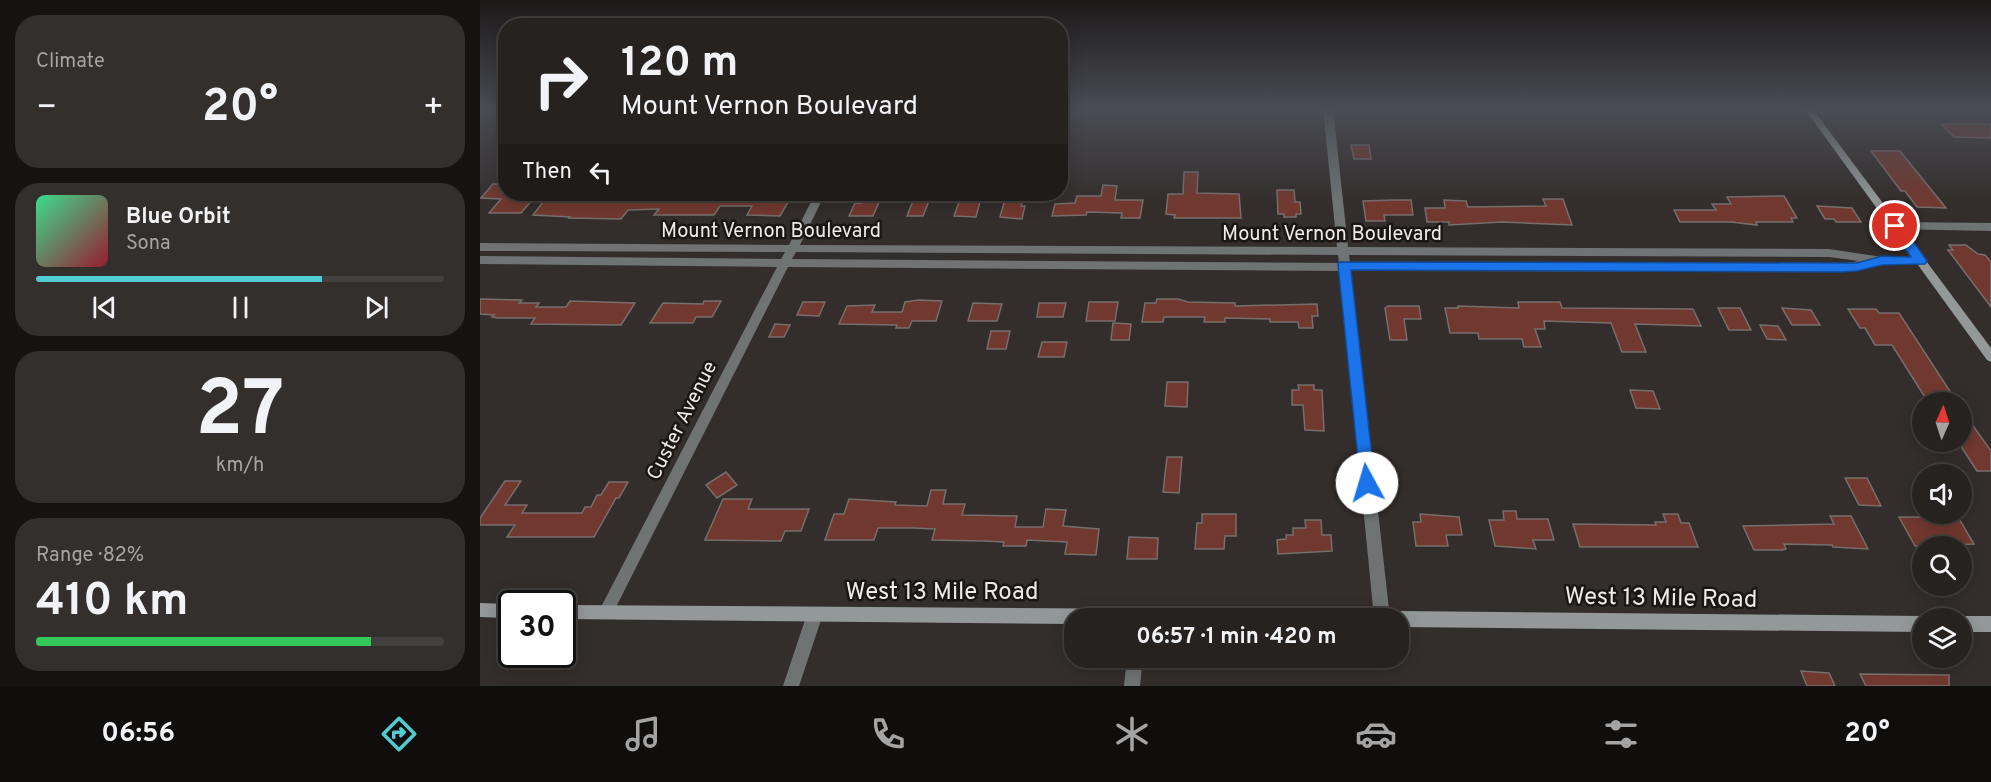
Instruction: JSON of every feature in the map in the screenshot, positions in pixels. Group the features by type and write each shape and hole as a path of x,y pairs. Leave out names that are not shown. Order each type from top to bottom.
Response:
{"main road":[{"path":"1832,140 1991,357"},
{"path":"480,610 498,611"},
{"name":"West 13 Mile Road","path":"576,612 1064,616"},
{"name":"West 13 Mile Road","path":"1409,619 1912,624"},
{"path":"1972,624 1991,624"}],"street":[{"path":"1331,140 1381,608"},
{"name":"Custer Avenue","path":"606,612 816,201"},
{"path":"1895,226 1991,227"},
{"name":"Mount Vernon Boulevard","path":"480,247 1829,253 1882,261 1921,261"},
{"path":"1059,266 1062,250"},
{"path":"1602,252 1608,268"},
{"name":"Mount Vernon Boulevard","path":"480,260 1059,266 1344,265 1608,268 1841,268 1882,261"},
{"path":"790,686 815,614"},
{"path":"1132,686 1134,668"}],"building":[{"path":"1351,145 1369,145 1371,159 1354,159"},
{"path":"1871,151 1900,151 1946,208 1917,207 1905,191 1901,191"},
{"path":"1184,172 1198,172 1197,193 1239,194 1241,218 1174,218 1175,215 1166,214 1168,194 1183,194"},
{"path":"493,184 498,184 498,199 481,198"},
{"path":"1103,185 1117,186 1115,200 1143,200 1140,218 1121,218 1122,213 1087,212 1086,215 1052,216 1055,204 1075,203 1077,196 1101,196"},
{"path":"1277,190 1294,190 1295,202 1300,202 1301,214 1296,214 1296,217 1284,217 1284,214 1278,214"},
{"path":"1784,196 1797,218 1791,218 1793,222 1756,222 1757,225 1731,222 1680,222 1674,210 1716,210 1712,204 1731,204 1727,197"},
{"path":"1543,199 1563,199 1572,225 1502,222 1449,225 1449,222 1427,222 1425,208 1445,208 1444,200 1466,201 1468,207 1546,206"},
{"path":"1411,200 1413,215 1384,215 1385,221 1366,221 1363,201"},
{"path":"499,201 532,201 521,213 489,213"},
{"path":"789,201 780,216 747,215 752,206 720,206 714,215 654,215 659,209 628,210 621,219 533,215 543,202"},
{"path":"863,201 880,201 873,216 849,216 855,203"},
{"path":"913,201 929,201 923,216 907,216"},
{"path":"1004,201 1022,201 1021,206 1025,206 1022,219 1000,217"},
{"path":"959,202 980,202 976,217 954,216"},
{"path":"1817,206 1852,208 1861,222 1836,222 1834,219 1825,219"},
{"path":"1949,245 1966,245 1978,254 1985,255 1991,262 1991,307 1948,250 1953,250"},
{"path":"480,299 522,300 519,303 539,303 536,307 566,307 570,301 635,303 621,325 531,324 535,318 498,318 492,317 494,315 480,314"},
{"path":"1157,299 1235,303 1235,306 1317,304 1318,316 1312,316 1313,328 1299,328 1298,322 1270,322 1270,319 1225,318 1225,322 1204,322 1205,317 1164,317 1163,322 1142,322 1145,303 1156,303"},
{"path":"704,301 721,301 712,317 696,317 693,323 650,323 663,303 703,304"},
{"path":"942,301 936,321 912,321 909,328 896,328 897,325 839,324 847,306 875,305 872,312 902,312 905,302"},
{"path":"803,302 825,302 819,316 797,315"},
{"path":"1089,302 1118,302 1115,321 1086,321"},
{"path":"1518,302 1560,302 1562,308 1693,309 1701,326 1635,324 1646,352 1622,352 1611,323 1544,321 1545,329 1535,329 1541,347 1524,347 1522,339 1479,339 1478,333 1450,333 1445,308 1458,308 1458,306 1519,308"},
{"path":"973,303 1002,304 997,321 968,321"},
{"path":"1039,303 1066,303 1063,317 1037,317"},
{"path":"1388,306 1419,306 1421,319 1404,319 1407,340 1390,340 1385,308"},
{"path":"1718,308 1740,308 1751,330 1729,330"},
{"path":"1782,308 1811,310 1820,325 1792,325"},
{"path":"1848,309 1876,309 1879,313 1899,313 1950,392 1922,392 1892,345 1875,345 1865,328 1860,328"},
{"path":"1113,323 1131,324 1129,340 1111,340"},
{"path":"775,324 790,325 784,337 769,337"},
{"path":"1760,325 1778,326 1786,340 1767,339"},
{"path":"991,331 1010,331 1006,349 987,349"},
{"path":"1042,342 1067,342 1064,357 1038,357"},
{"path":"1167,382 1188,382 1187,407 1165,406"},
{"path":"1298,385 1314,385 1314,390 1322,390 1324,431 1305,430 1303,405 1292,405 1292,390 1299,390"},
{"path":"1630,390 1653,391 1660,409 1636,408"},
{"path":"1972,424 1991,451 1991,471 1977,471 1965,452 1972,452"},
{"path":"1167,457 1182,457 1179,493 1163,492"},
{"path":"726,472 737,485 717,498 706,485"},
{"path":"1845,478 1867,478 1881,506 1859,505"},
{"path":"505,481 521,481 505,505 527,505 522,513 582,513 585,507 591,507 597,495 601,495 609,482 628,482 594,537 507,537 515,525 480,525 480,518"},
{"path":"931,490 946,490 943,504 965,504 962,515 1017,516 1015,527 1043,527 1046,509 1066,510 1063,526 1099,529 1096,555 1065,554 1067,542 1027,540 1026,546 1003,546 1004,542 932,540 935,529 878,528 874,540 825,540 834,514 844,514 849,499 896,502 895,505 927,506"},
{"path":"723,499 752,499 748,509 809,509 801,531 785,531 781,541 705,540"},
{"path":"1503,511 1516,511 1517,519 1548,519 1554,540 1533,540 1536,549 1495,546 1489,520 1504,520"},
{"path":"1202,514 1236,514 1236,536 1225,536 1224,549 1195,549 1197,523 1202,523"},
{"path":"1420,514 1459,517 1462,535 1446,535 1448,546 1416,546 1413,522 1421,522"},
{"path":"1663,514 1678,514 1681,523 1689,523 1698,547 1580,547 1573,524 1656,525 1655,522 1666,522"},
{"path":"1830,516 1851,516 1868,549 1833,547 1832,545 1784,544 1786,549 1782,550 1754,550 1743,526 1834,524"},
{"path":"1899,517 1912,517 1912,524 1962,524 1969,536 1912,536 1912,541"},
{"path":"1305,520 1321,520 1322,535 1331,535 1332,551 1278,554 1277,540 1286,539 1286,535 1293,535 1293,528 1306,528"},
{"path":"1129,537 1158,538 1157,559 1127,559"},
{"path":"1801,671 1829,673 1835,686 1807,686"},
{"path":"1860,674 1949,675 1949,686 1866,686"}],"route":[{"path":"1367,483 1344,265 1841,268 1882,261 1921,261 1895,226"}]}
